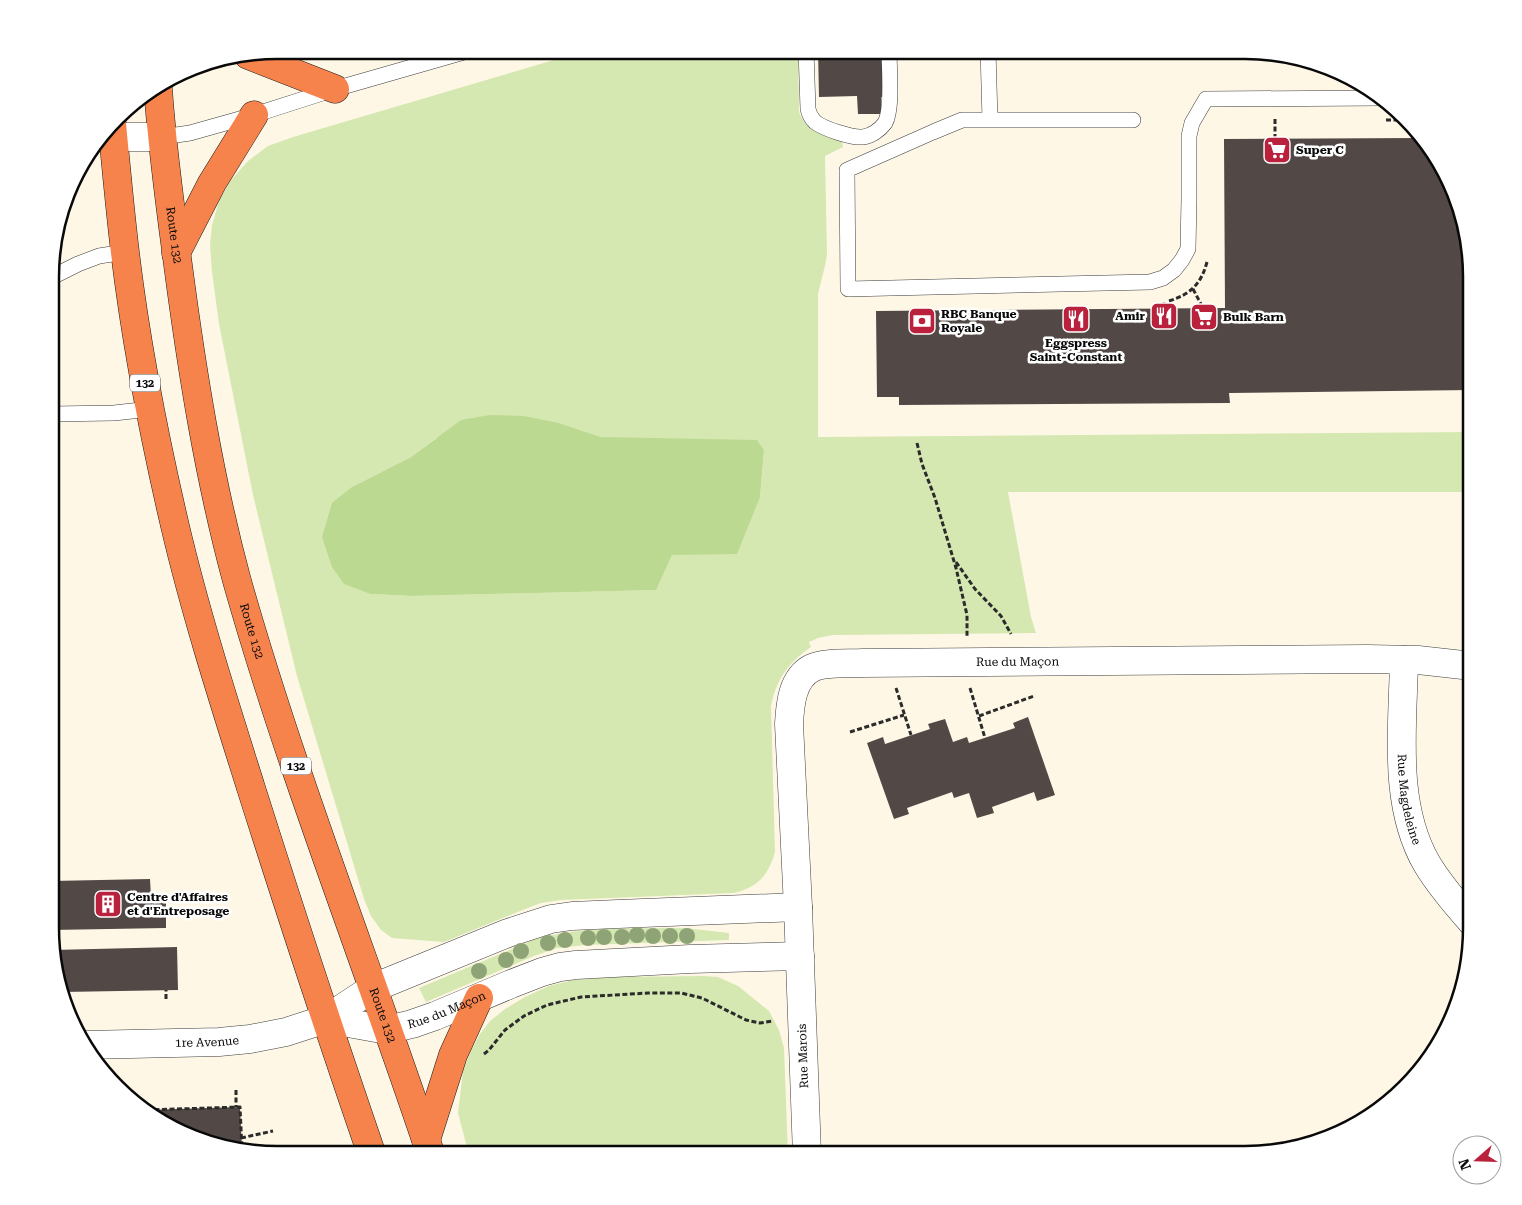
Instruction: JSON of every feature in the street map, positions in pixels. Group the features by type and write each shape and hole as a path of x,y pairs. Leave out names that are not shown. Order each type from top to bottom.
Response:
{"highway":[{"path":"259,59 335,89"},
{"name":"Route 132","path":"158,93 176,253 203,430 237,580 282,724 428,1146"},
{"path":"176,253 212,183 254,115"},
{"name":"132","path":"110,137 137,334 150,409 188,579 260,817 326,1019"},
{"path":"428,1146 453,1055 479,998"},
{"path":"326,1019 369,1146"}],"street":[{"path":"113,133 162,137"},
{"name":"Rue du Maçon","path":"326,1019 387,1030 412,1024 510,984 560,967 690,959 800,956 789,724 793,694 804,674 812,668 840,664 887,663 964,650 1158,660 1404,660 1463,665"},
{"name":"Rue Magdeleine","path":"1404,660 1403,777 1410,824 1427,864 1463,912"},
{"path":"326,1019 373,988 508,933 551,919 572,916 798,907"},
{"name":"Rue Marois","path":"800,956 807,1146"},
{"name":"1re Avenue","path":"92,1045 219,1042 286,1032 326,1019"}],"lane":[{"path":"162,137 190,132 254,115 440,59"},
{"path":"806,59 808,109 810,115 820,125 850,136 862,137 879,130 889,112 889,59"},
{"path":"988,59 990,120"},
{"path":"1133,120 962,120 848,170 848,289 1150,282 1163,278 1174,270 1188,249 1189,136 1192,123 1206,99 1371,98"},
{"path":"59,274 99,256 125,252"},
{"path":"59,414 114,413 150,409"}],"path":[{"path":"1377,120 1398,120"},
{"path":"1266,121 1284,121"},
{"path":"1275,121 1275,138"},
{"path":"1156,302 1164,302 1180,297 1193,289 1204,274 1208,260"},
{"path":"1193,289 1203,308"},
{"path":"1164,302 1164,309"},
{"path":"917,443 922,464 936,498 954,558 967,615 964,650 985,738"},
{"path":"954,558 975,589 1001,616 1012,637"},
{"path":"887,663 911,735"},
{"path":"979,716 1034,696"},
{"path":"850,732 904,715"},
{"path":"166,910 189,909"},
{"path":"166,990 166,1000"},
{"path":"478,1058 489,1050 505,1030 524,1016 546,1005 581,997 681,993 702,998 746,1020 760,1023 773,1021"},
{"path":"236,1090 236,1107"},
{"path":"155,1110 240,1107 242,1143"},
{"path":"242,1138 273,1131"}],"green space":[{"path":"557,59 798,59 799,112 802,118 806,124 816,131 842,141 843,147 825,156 827,255 818,294 818,437 1463,432 1463,492 1008,492 1031,617 1036,633 833,635 809,642 811,647 790,665 780,679 773,696 771,706 775,852 769,868 756,884 734,893 561,900 541,903 444,942 392,938 381,930 371,916 364,899 297,676 253,495 219,324 210,245 212,225 219,201 231,180 248,161 268,146","holes":["559,423 601,437 764,450 760,497 672,555 655,590 412,596 371,594 352,487 411,457 436,438"]},
{"path":"490,415 523,416 559,423 601,437 757,440 764,450 760,497 737,554 672,555 656,590 412,596 371,594 344,584 332,567 322,537 332,503 352,487 411,457 461,420"},
{"path":"685,928 729,933 729,940 586,945 557,948 426,1002 419,988 533,940 549,936 580,931"},
{"path":"612,977 718,977 738,986 769,1011 779,1030 784,1048 788,1146 467,1146 458,1113 463,1071 480,1034 490,1021 525,997 549,986 573,980"}],"building":[{"path":"818,59 883,59 884,97 881,97 881,114 858,114 857,96 819,97"},
{"path":"1413,138 1427,155 1441,180 1452,206 1459,234 1463,262 1463,390 1229,393 1230,403 899,405 899,397 877,397 876,311 1225,308 1224,139"},
{"path":"1028,717 1055,795 1037,801 1034,792 992,807 994,813 977,818 969,793 954,798 952,792 907,808 909,814 894,819 867,743 883,737 885,744 930,729 928,724 945,719 953,742 967,737 969,743 1015,728 1013,723"},
{"name":"Centre d'Affaires et d'Entreposage","path":"150,879 151,897 166,897 166,928 59,930 59,881"},
{"name":"Centre d'Affaires et d'Entreposage","path":"177,947 178,990 68,992 60,950"},
{"path":"240,1107 242,1143 206,1135 180,1124 155,1110"}],"place":[{"name":"Super C","path":"1277,150"},
{"name":"Amir","path":"1164,316"},
{"name":"Bulk Barn","path":"1204,317"},
{"name":"Eggspress Saint-Constant","path":"1076,319"},
{"name":"RBC Banque Royale","path":"922,321"},
{"name":"Centre d'Affaires et d'Entreposage","path":"108,904"}]}
